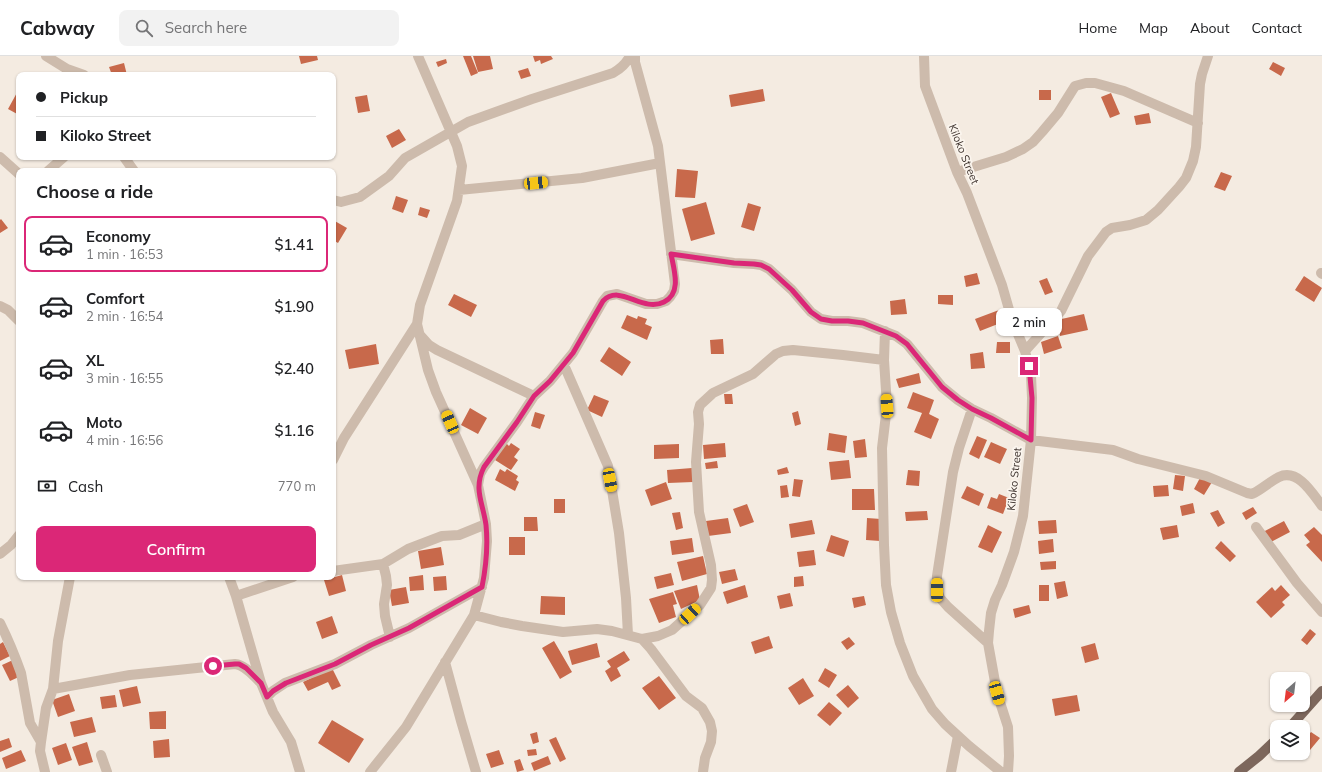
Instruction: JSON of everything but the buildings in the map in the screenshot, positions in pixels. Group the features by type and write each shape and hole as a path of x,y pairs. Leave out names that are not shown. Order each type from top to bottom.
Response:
{"main road":[{"path":"1296,720 1322,691"},
{"path":"1239,772 1270,746"}],"street":[{"path":"46,56 76,72"},
{"path":"370,772 406,727 474,615 482,587 486,560 486,524 478,485 436,392 428,370 417,324 420,305 457,201 462,166 452,132 418,56"},
{"path":"336,201 341,202 360,196 389,176 405,158 468,122 532,98 613,74 628,61 630,56"},
{"path":"478,485 480,474 484,467 534,396 564,365 573,353 607,296 617,294 646,304 657,304 666,301 674,291 675,273 671,254 658,146 635,62 635,56"},
{"name":"Kiloko Street","path":"924,56 925,86 957,172 996,267 1012,320 1025,351 1031,375 1031,440 1023,516 1014,552 991,613 988,643 997,693 1008,727 1008,772"},
{"path":"1025,351 1061,311 1088,256 1106,232 1112,228 1130,225 1146,220 1158,210 1186,178 1196,147 1202,74 1208,56"},
{"path":"957,172 1006,157 1023,149 1033,142 1058,113 1075,86 1086,83 1096,82 1124,91 1198,123"},
{"path":"0,157 16,171"},
{"path":"51,168 61,160"},
{"path":"459,190 582,178 660,163"},
{"path":"671,254 696,259 761,265 769,269 792,290 811,312 821,319 863,323 885,331 907,344 942,387 972,409 1031,440 1113,450 1138,459 1206,476 1252,494 1280,477 1286,475 1292,476 1305,483 1322,506"},
{"path":"0,306 8,310 16,318"},
{"path":"336,454 344,438 417,324"},
{"path":"885,331 884,360 887,406 882,448 886,585 891,612 900,643 913,676 932,709 958,736 1001,772"},
{"path":"419,334 429,345 437,350 534,396"},
{"path":"474,615 501,622 563,632 597,629 612,631 642,639 658,636 672,630 700,605 711,588 712,580 711,564 699,512 696,462 699,424 698,412 700,405 714,393 753,374 776,354 783,351 793,350 884,360"},
{"path":"564,365 608,466 619,533 626,598 628,635"},
{"path":"972,409 953,472 939,565 937,590 940,598 948,607 988,643"},
{"path":"336,571 383,564 414,547 442,536 459,535 486,524"},
{"path":"1256,527 1297,583 1322,612"},
{"path":"0,554 16,539"},
{"path":"383,564 387,585 384,604 385,616 390,637"},
{"path":"45,772 40,752 41,742 46,708 53,689 58,641 69,580"},
{"path":"229,580 236,596 261,683 291,742 300,772"},
{"path":"236,596 284,580"},
{"path":"267,697 273,691 286,683 335,664 409,628 482,587"},
{"path":"0,623 20,669 30,723 41,742"},
{"path":"642,639 652,649 686,696 702,708 710,722 712,731 711,742 705,758 703,772"},
{"path":"445,662 460,721 476,772"},
{"path":"53,689 130,675 235,664 239,664 246,668 261,683"},
{"path":"951,772 958,736"},
{"path":"101,755 107,772"}],"route":[{"path":"213,666 239,664 246,668 261,683 267,697 273,691 286,683 335,664 371,645 409,628 482,587 487,541 486,524 478,485 480,474 491,456 505,440 534,396 550,381 573,353 607,296 617,294 646,304 657,304 666,301 670,297 674,291 675,284 675,273 671,254 696,259 761,265 769,269 792,290 811,312 821,319 863,323 896,336 915,352 942,387 958,400 1031,440 1032,398 1029,366"}]}
